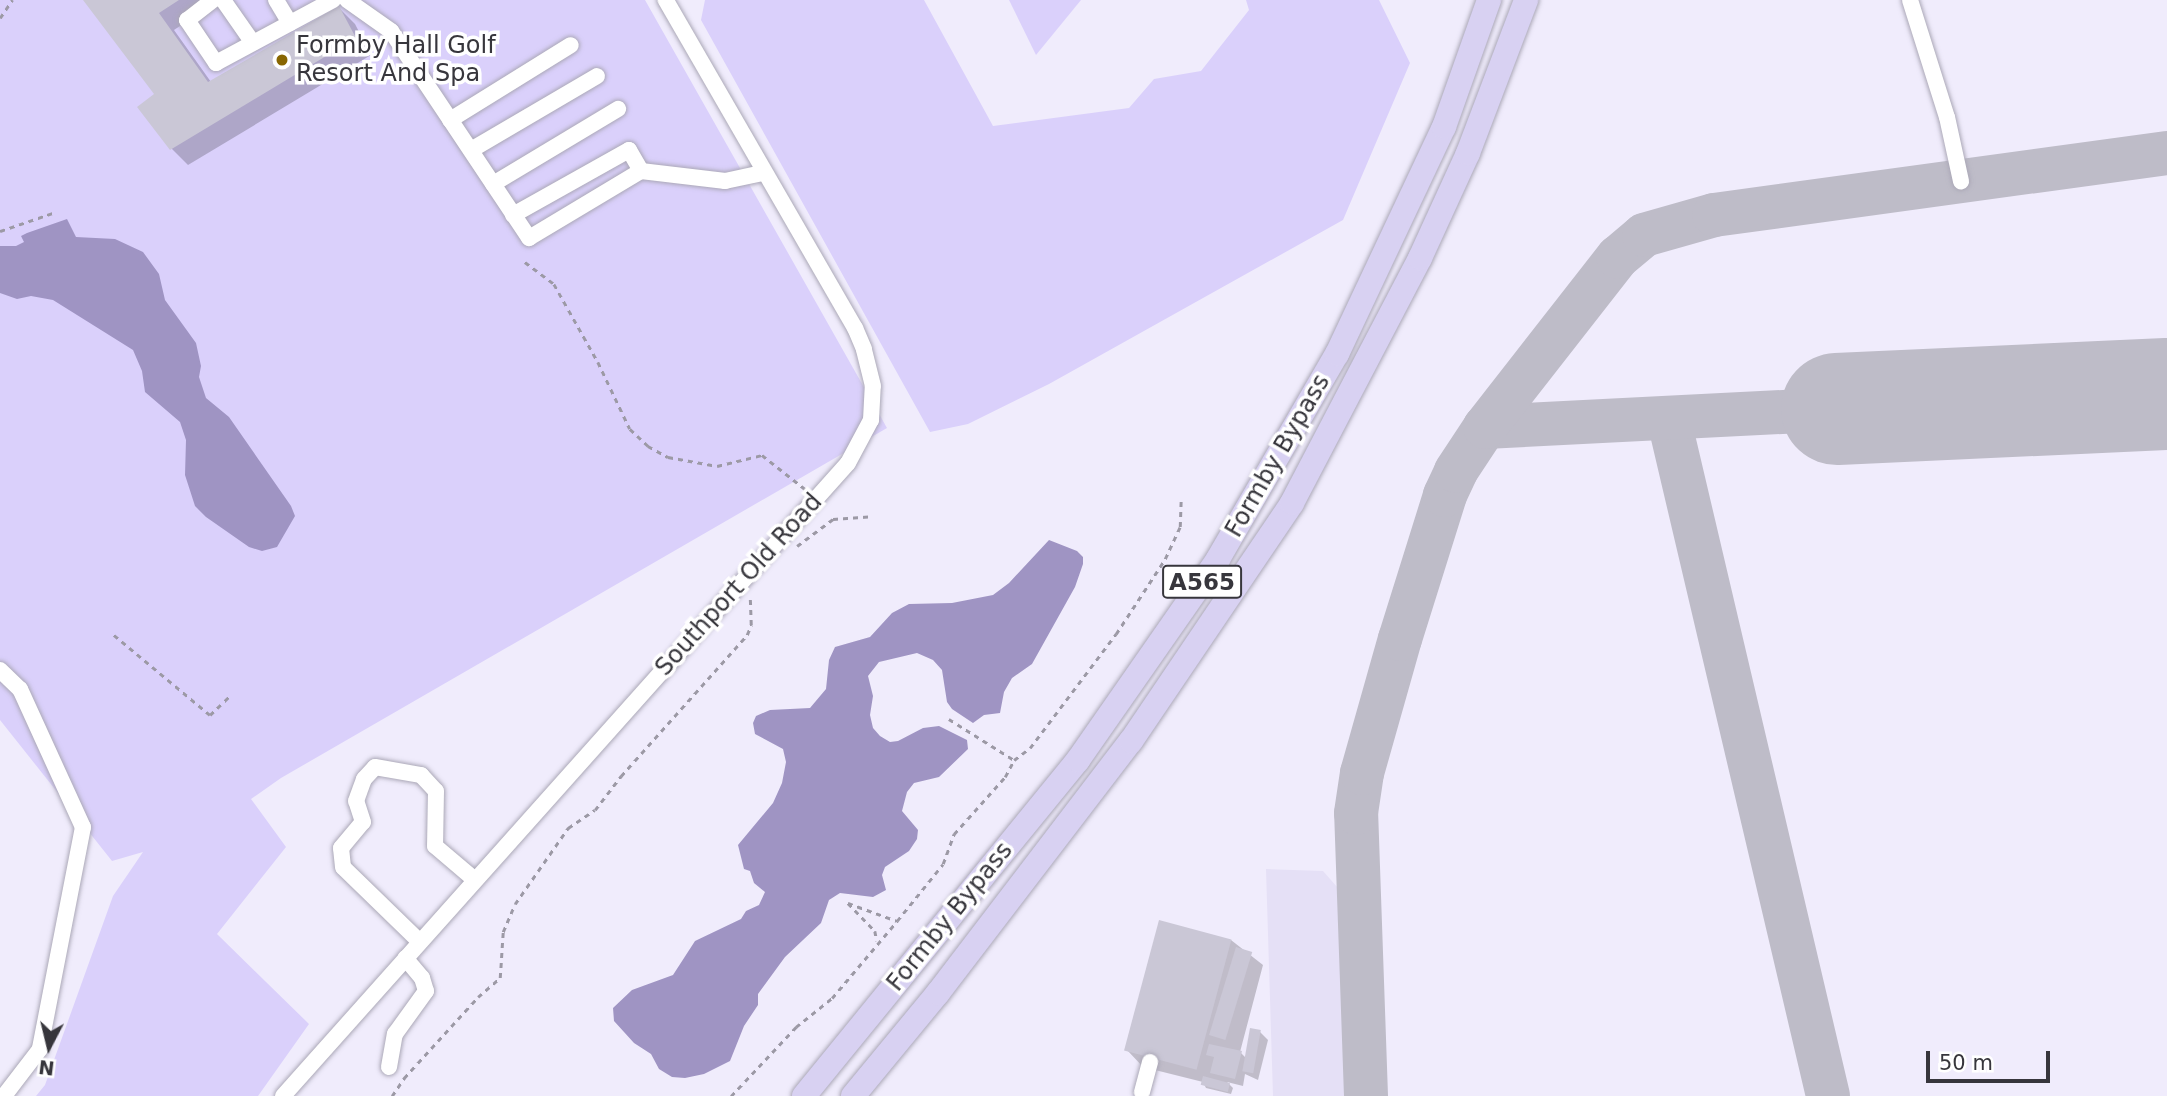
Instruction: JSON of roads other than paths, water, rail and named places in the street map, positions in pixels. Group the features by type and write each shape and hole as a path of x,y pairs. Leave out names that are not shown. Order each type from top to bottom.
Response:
{"highway":[{"name":"Formby Bypass","path":"804,1096 1078,760 1218,559 1337,354 1368,291 1444,127 1489,0"},
{"name":"Formby Bypass","path":"853,1096 938,993 1131,741 1292,503 1420,258 1468,153 1526,0"}],"street":[{"path":"213,0 187,20 216,63 332,0"},
{"path":"223,0 253,43"},
{"path":"276,0 290,23"},
{"path":"347,0 391,31 529,238 640,171 725,181 764,173"},
{"name":"Southport Old Road","path":"283,1096 848,463 866,433 873,405 873,386 864,349 855,328 666,0"},
{"path":"1910,0 1947,117 1961,181"},
{"path":"450,120 571,45"},
{"path":"471,150 597,76"},
{"path":"493,184 618,109"},
{"path":"513,215 629,150 640,171"},
{"path":"0,670 19,689 83,827 40,1049 4,1096"},
{"path":"420,942 343,867 341,848 363,822 356,801 363,779 375,767 421,775 436,790 435,846 475,880"},
{"path":"389,1067 395,1034 426,991 422,978 405,958"},
{"path":"1146,1095 1150,1062"}],"place":[{"name":"Formby Hall Golf Resort And Spa","path":"282,60"}]}
